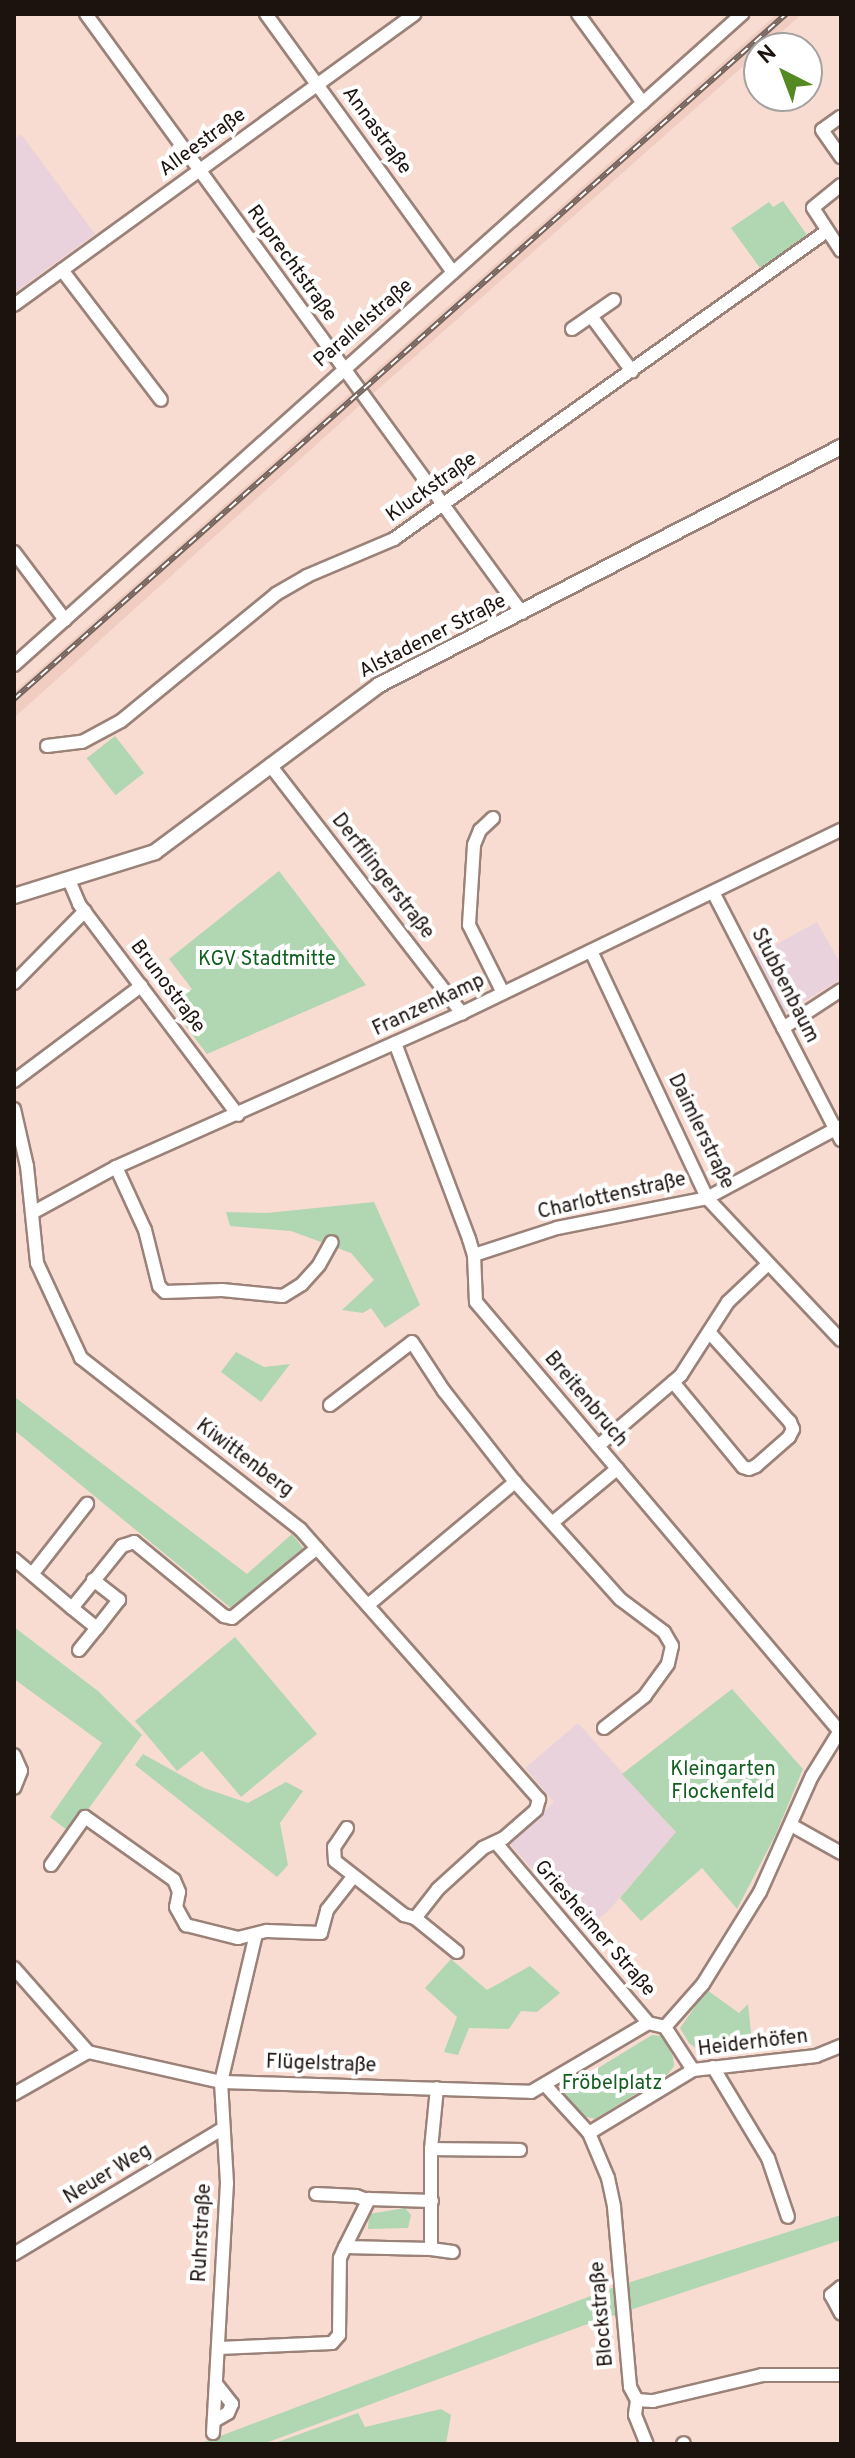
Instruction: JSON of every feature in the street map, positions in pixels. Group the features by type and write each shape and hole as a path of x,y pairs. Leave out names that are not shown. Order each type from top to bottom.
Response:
{"street":[{"name":"Ruprechtstraße","path":"86,14 522,613"},
{"name":"Annastraße","path":"266,14 453,272"},
{"name":"Alleestraße","path":"14,305 415,14"},
{"path":"578,14 643,103"},
{"name":"Parallelstraße","path":"14,665 742,14"},
{"path":"840,117 822,130 841,157"},
{"path":"841,185 813,208 841,251"},
{"name":"Kluckstraße","path":"47,746 72,745 108,730 148,701 276,594 307,576 379,547 442,506 827,231"},
{"path":"62,270 161,400"},
{"path":"572,329 614,300"},
{"path":"591,316 632,371"},
{"name":"Alstadener Straße","path":"14,896 155,852 365,693 841,447"},
{"path":"14,552 65,620"},
{"name":"Derfflingerstraße","path":"270,765 462,1013"},
{"path":"493,818 480,830 474,845 469,925 503,993"},
{"name":"Franzenkamp","path":"32,1213 116,1167 462,1013 841,830"},
{"name":"Brunostraße","path":"69,880 85,911 238,1115"},
{"name":"Stubbenbaum","path":"713,892 839,1132"},
{"path":"14,983 85,911"},
{"name":"Daimlerstraße","path":"591,951 707,1198 841,1340"},
{"path":"14,1081 141,986"},
{"path":"783,1028 841,990"},
{"name":"Breitenbruch","path":"395,1043 474,1255 476,1302 840,1731"},
{"name":"Kiwittenberg","path":"14,1109 25,1151 37,1263 81,1358 293,1521 540,1802 497,1844"},
{"name":"Charlottenstraße","path":"474,1255 557,1228 707,1198 839,1132"},
{"path":"116,1167 145,1230 159,1286 165,1292 222,1290 283,1296 302,1284 319,1265 332,1242"},
{"path":"598,1446 687,1369 732,1298 768,1264"},
{"path":"673,1382 743,1467 749,1469 756,1466 789,1437 793,1429 790,1422 709,1332"},
{"path":"330,1405 412,1342 444,1391 515,1482 620,1599 660,1628 671,1642 668,1664 645,1696 604,1728"},
{"path":"552,1523 617,1469"},
{"path":"368,1605 515,1482"},
{"path":"33,1573 87,1504"},
{"path":"72,1608 122,1546 134,1542 224,1616 232,1618 317,1548"},
{"path":"14,1559 97,1628"},
{"path":"79,1650 119,1600 93,1580"},
{"path":"693,2070 665,2027 703,1984 760,1892 812,1776 840,1731"},
{"path":"14,1755 21,1778 14,1788"},
{"path":"51,1865 85,1817 177,1883 176,1907 186,1925 238,1938 267,1931 321,1933 327,1910 353,1877"},
{"path":"791,1825 841,1853"},
{"path":"347,1828 334,1847 333,1856 353,1877 404,1915 415,1918 457,1952"},
{"path":"415,1918 438,1889 483,1848 497,1844"},
{"name":"Griesheimer Straße","path":"497,1844 648,2023 665,2027"},
{"name":"Ruhrstraße","path":"213,2427 219,2348 219,2284 225,2264 227,2183 221,2082 256,1934"},
{"path":"14,1968 88,2052 14,2094"},
{"name":"Flügelstraße","path":"88,2052 221,2082 524,2092 546,2086 648,2023"},
{"name":"Heiderhöfen","path":"589,2133 693,2070 816,2056 841,2046"},
{"path":"713,2067 768,2158 788,2217"},
{"name":"Blockstraße","path":"546,2086 589,2133 613,2199 630,2387 637,2400 635,2415 647,2444"},
{"path":"431,2249 431,2149 437,2088"},
{"name":"Neuer Weg","path":"14,2254 222,2129"},
{"path":"431,2149 520,2150"},
{"path":"316,2194 356,2196 367,2200 432,2201"},
{"path":"219,2348 335,2341 339,2335 340,2258 367,2200"},
{"path":"345,2247 453,2252"},
{"path":"841,2287 831,2295 841,2314"},
{"path":"637,2400 653,2401 762,2375 841,2375"}],"shaded area":[{"path":"777,14 802,14 782,32 757,32"},
{"path":"743,44 743,66 359,406 14,718 14,692"},
{"path":"21,134 95,234 14,293 14,140"},
{"path":"817,922 841,964 841,979 785,1013 755,956"},
{"path":"578,1723 676,1832 611,1908 586,1930 509,1843 554,1802 525,1768"}],"green space":[{"path":"783,201 807,235 760,268 731,228 769,202 773,207"},
{"path":"115,736 144,773 116,795 87,758"},
{"name":"KGV Stadtmitte","path":"279,871 366,985 207,1054 170,1006 192,989 169,959"},
{"path":"374,1202 420,1305 385,1328 371,1308 363,1313 342,1310 374,1280 351,1253 291,1231 230,1226 226,1212 267,1213"},
{"path":"236,1352 264,1367 290,1364 261,1402 221,1372"},
{"path":"16,1398 247,1574 292,1534 303,1548 232,1609 14,1430"},
{"path":"14,1627 98,1691 142,1735 71,1833 50,1817 102,1743 14,1679"},
{"path":"235,1637 317,1734 241,1797 202,1751 177,1771 135,1721"},
{"name":"Kleingarten Flockenfeld","path":"732,1689 803,1769 775,1836 737,1909 702,1868 641,1921 620,1898 676,1832 622,1774"},
{"path":"143,1754 204,1788 248,1803 286,1782 303,1791 280,1823 288,1865 277,1877 135,1765"},
{"path":"451,1959 487,1990 530,1966 560,1993 537,2012 521,2011 509,2029 469,2028 458,2055 444,2052 457,2017 425,1988"},
{"path":"707,1990 739,2013 748,2004 753,2052 706,2055 689,2043 680,2028"},
{"name":"Fröbelplatz","path":"652,2035 663,2036 673,2057 674,2066 668,2074 595,2119 583,2116 563,2096 564,2089"},
{"path":"405,2208 411,2215 408,2228 368,2229 369,2214"},
{"path":"841,2215 841,2240 582,2326 263,2444 199,2444 612,2288"},
{"path":"441,2409 451,2415 446,2444 272,2444 358,2413 365,2427"}],"railway":[{"path":"14,699 786,14"}]}
